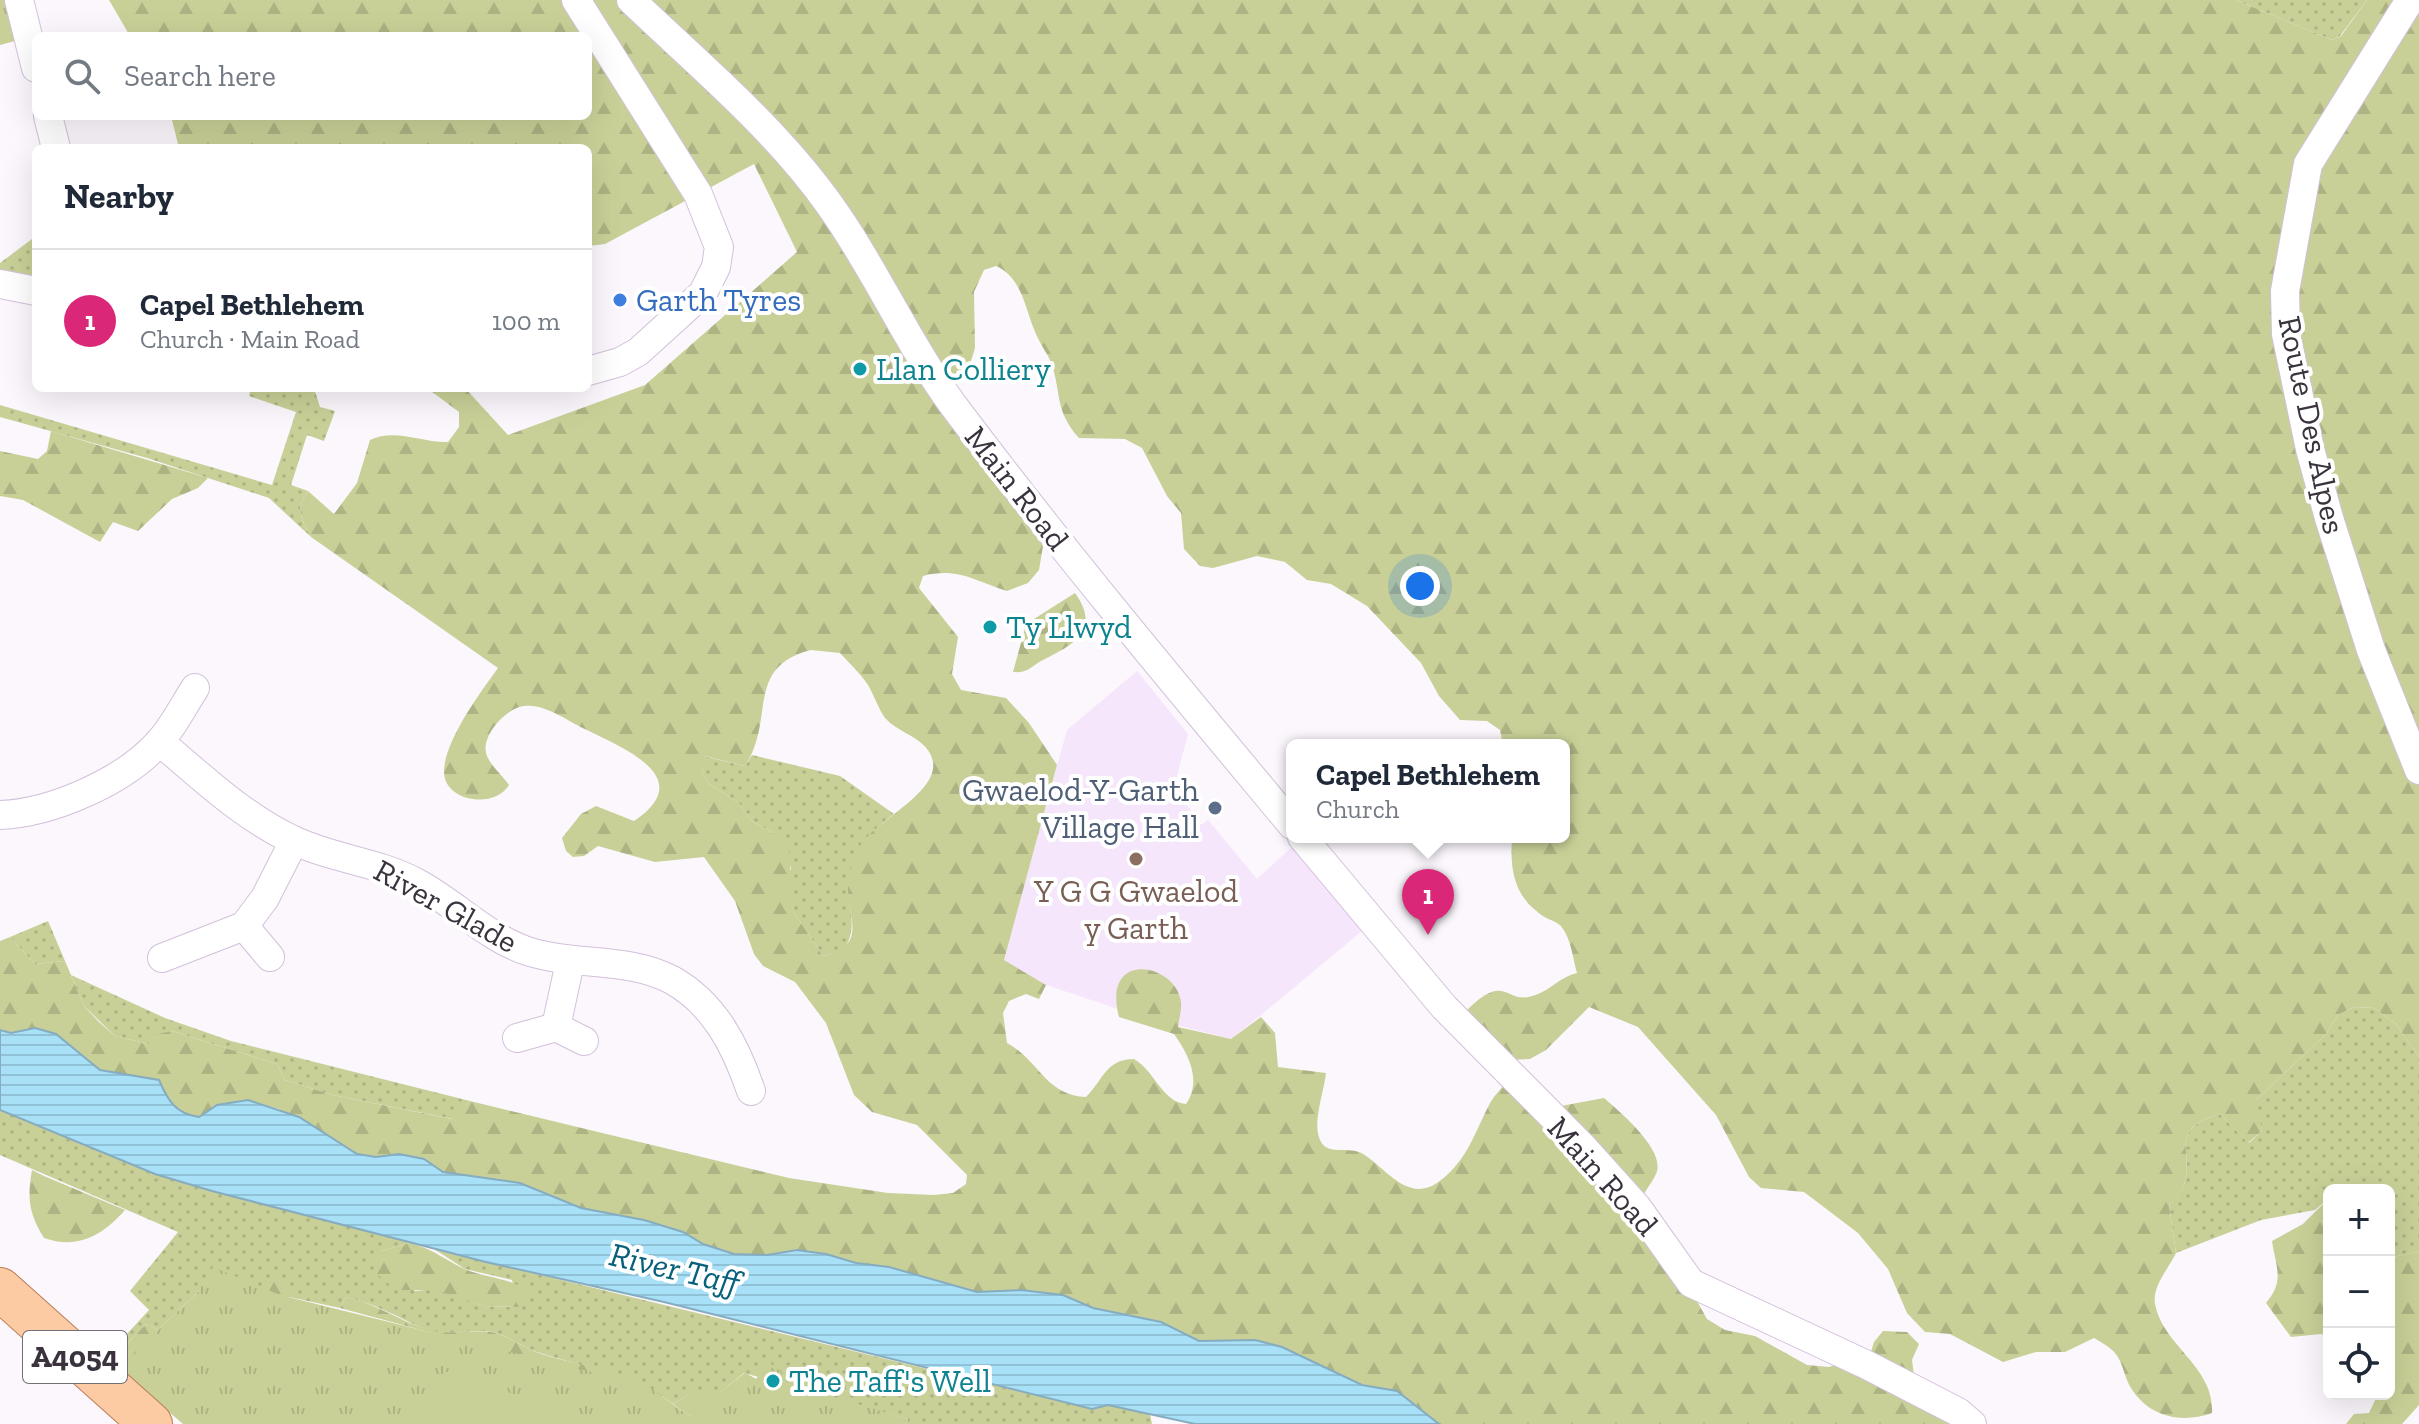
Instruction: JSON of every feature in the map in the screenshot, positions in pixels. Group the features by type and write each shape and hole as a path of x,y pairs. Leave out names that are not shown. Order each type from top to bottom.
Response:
{"main road":[{"name":"A4054","path":"0,1289 137,1420"}],"street":[{"path":"19,0 32,52"},
{"path":"576,0 698,194 719,247 716,267 703,293 693,303 638,352 620,362 592,370"},
{"name":"Main Road","path":"631,0 781,143 807,175 854,239 899,321 975,433 1040,519 1286,818"},
{"name":"Route Des Alpes","path":"2410,0 2308,164 2285,291 2286,334 2310,449 2329,518 2371,650 2419,770"},
{"path":"49,120 55,144"},
{"path":"0,284 32,290"},
{"path":"0,815 41,810 95,789 160,742 195,688"},
{"name":"River Glade","path":"160,742 244,811 294,841 393,870 444,899 502,940 570,962 650,971 694,995 733,1043 751,1091"},
{"path":"162,958 244,926 265,898 294,841"},
{"name":"Main Road","path":"1307,843 1444,1007 1583,1147 1637,1207 1691,1283 1867,1365 1942,1404 1972,1424"},
{"path":"244,926 270,957"},
{"path":"556,1027 570,962"},
{"path":"517,1038 556,1027 584,1041"}],"shaded area":[{"name":"Y G G Gwaelod y Garth","path":"1137,671 1188,734 1174,787 1201,825 1208,820 1257,879 1293,846 1363,930 1232,1039 1139,1016 1046,985 1003,961 1067,730"}],"green space":[{"path":"0,0 19,0 15,41 0,45"},
{"path":"109,0 2236,0 2332,40 2341,36 2367,0 2419,0 2419,1057 2396,1024 2374,1008 2354,1007 2338,1015 2326,1034 2256,1100 2262,1131 2248,1143 2220,1114 2203,1120 2188,1134 2184,1185 2169,1205 2176,1253 2158,1284 2155,1304 2168,1332 2205,1382 2211,1397 2212,1413 2177,1418 2156,1412 2131,1388 2115,1353 2094,1338 2065,1352 2036,1352 2003,1362 1950,1334 1925,1332 1907,1313 1888,1269 1858,1233 1804,1192 1761,1188 1749,1177 1716,1115 1638,1027 1589,1007 1546,1050 1530,1059 1509,1060 1464,1013 1490,993 1498,991 1527,997 1543,992 1577,973 1564,931 1524,898 1515,880 1512,860 1512,843 1570,843 1570,739 1502,739 1500,730 1487,721 1460,720 1439,696 1421,663 1367,606 1331,584 1307,580 1285,562 1257,556 1213,568 1200,566 1184,549 1181,513 1167,496 1142,448 1125,439 1079,438 1071,428 1062,410 1051,362 1036,334 1018,286 996,266 984,270 974,292 975,348 968,371 946,395 1040,519 1043,546 1039,570 1028,583 1007,591 966,576 946,573 923,576 919,588 958,637 952,674 961,690 1006,698 1029,723 1057,765 1004,960 1046,985 1039,999 1026,994 1009,1001 1003,1013 1007,1043 1052,1084 1072,1095 1086,1097 1111,1067 1134,1059 1171,1098 1186,1104 1193,1086 1192,1068 1174,1034 1119,1017 1116,995 1120,980 1129,972 1141,969 1154,972 1167,978 1176,989 1181,1002 1178,1027 1231,1039 1261,1017 1275,1033 1278,1067 1326,1073 1317,1125 1323,1145 1333,1150 1363,1154 1397,1181 1416,1189 1437,1183 1455,1167 1490,1103 1510,1078 1561,1106 1604,1098 1640,1133 1655,1154 1658,1165 1656,1174 1637,1207 1675,1262 1707,1319 1725,1330 1755,1336 1807,1365 1829,1367 1851,1359 1867,1365 1874,1342 1883,1331 1907,1332 1919,1344 1912,1360 1916,1391 1962,1424 1439,1424 1397,1391 1362,1385 1282,1347 1199,1341 1161,1322 1093,1308 1063,1295 1021,1290 977,1292 889,1267 856,1263 826,1254 797,1250 767,1255 735,1254 703,1244 683,1232 644,1220 581,1208 520,1183 443,1172 424,1159 399,1154 376,1157 357,1154 279,1109 248,1100 217,1105 199,1117 184,1113 170,1100 159,1080 100,1070 56,1034 35,1028 11,1033 0,1030 0,941 10,937 35,964 65,961 84,1006 115,1036 149,1044 154,1035 172,1031 277,1064 285,1080 333,1095 452,1119 470,1101 789,1178 888,1193 953,1193 966,1184 967,1175 917,1125 872,1112 854,1095 826,1023 795,982 763,966 754,954 735,901 704,857 655,862 598,846 584,856 573,857 566,851 562,838 581,814 596,806 634,821 652,806 659,791 657,778 649,766 619,746 548,710 524,706 502,718 487,740 487,756 509,785 493,798 482,800 471,799 452,790 444,772 450,746 464,718 498,668 311,537 301,514 308,491 334,514 357,483 370,440 389,435 448,442 459,427 459,412 432,392 469,392 508,435 645,385 797,252 754,164 605,244 592,246 592,144 178,144 172,120 592,120 592,32 128,32","holes":["811,650 840,653 858,672 885,718 926,747 933,762 932,774 915,796 866,838 859,848 848,883 851,938 837,951 823,956 793,911 789,850 776,834 752,821 739,803 709,784 702,773 705,756 745,766 754,748 769,682 777,669 790,658"]},
{"path":"2236,0 2367,0 2340,36 2332,40"},
{"path":"32,239 32,290 0,284 0,263"},
{"path":"250,392 315,392 320,407 335,411 324,441 307,435 291,485 308,491 301,514 311,537 269,498 147,458 0,417 0,405 272,485 296,412 249,396"},
{"path":"51,431 208,478 198,488 172,499 138,531 113,522 100,542 23,500 0,496 0,451 38,459 47,451"},
{"path":"1075,593 1086,618 1079,636 1028,670 1013,672 1026,624"},
{"path":"752,755 840,776 894,814 869,837 856,857 849,879 851,929 843,950 823,956 793,911 788,879 791,868 776,834 752,821 739,803 709,784 702,773 704,756 745,766"},
{"path":"48,921 65,961 35,964 10,937"},
{"path":"71,975 165,1018 231,1041 470,1101 453,1119 333,1095 285,1080 277,1064 172,1031 149,1044 115,1036 84,1006"},
{"path":"2354,1007 2374,1008 2396,1024 2419,1057 2419,1251 2395,1257 2395,1184 2323,1184 2323,1203 2315,1210 2261,1220 2176,1253 2169,1205 2184,1185 2188,1134 2203,1120 2220,1114 2249,1143 2262,1131 2255,1101 2326,1034 2338,1015"},
{"path":"0,1110 155,1174 410,1243 381,1251 415,1291 436,1289 484,1306 519,1307 512,1280 465,1269 434,1249 1092,1409 1108,1405 1150,1414 1152,1424 906,1424 908,1419 744,1373 718,1394 690,1394 673,1404 625,1378 537,1352 492,1332 434,1332 346,1297 340,1308 280,1295 199,1291 158,1330 146,1324 111,1361 103,1360 149,1310 130,1291 178,1232 0,1155"},
{"path":"32,1170 125,1210 108,1227 89,1238 68,1242 44,1238 30,1206"},
{"path":"2323,1204 2323,1335 2291,1337 2266,1303 2277,1281 2272,1241 2303,1224"},
{"path":"410,1243 467,1270 520,1286 528,1290 529,1298 519,1307 484,1306 436,1290 396,1290 377,1274 372,1261 381,1251"},
{"path":"2419,1251 2419,1405 2402,1424 2346,1424 2354,1414 2369,1413 2375,1400 2395,1400 2395,1257"},
{"path":"213,1267 280,1295 648,1386 689,1416 745,1373 756,1379 769,1362 787,1377 784,1382 908,1419 906,1424 183,1424 118,1368 199,1291"},
{"path":"272,1279 285,1284 289,1297 284,1305 258,1288"},
{"path":"346,1297 431,1330 497,1333 536,1352 632,1379 661,1395 340,1308"},
{"path":"146,1324 158,1330 163,1346 127,1375 111,1361"},
{"path":"444,1371 556,1408 550,1424 425,1424"},
{"path":"745,1373 756,1379 689,1416 673,1404 690,1394 718,1394"}],"water":[{"name":"River Taff","path":"35,1028 56,1034 100,1070 159,1080 174,1105 191,1115 199,1117 217,1105 248,1100 299,1117 357,1154 376,1157 399,1154 424,1159 443,1172 520,1183 581,1208 644,1220 683,1232 703,1244 734,1254 767,1255 797,1250 826,1254 856,1263 889,1267 977,1292 1021,1290 1063,1295 1093,1308 1161,1322 1199,1341 1255,1340 1282,1347 1362,1385 1397,1391 1439,1424 1195,1424 1108,1405 1092,1409 664,1302 486,1262 212,1191 155,1174 0,1110 0,1030 11,1033"}],"place":[{"name":"Garth Tyres","path":"620,300"},
{"name":"Llan Colliery","path":"860,369"},
{"name":"Ty Llwyd","path":"990,627"},
{"name":"Gwaelod-Y-Garth Village Hall","path":"1215,808"},
{"name":"Y G G Gwaelod y Garth","path":"1136,859"},
{"name":"Capel Bethlehem","path":"1428,935"},
{"name":"The Taff's Well","path":"773,1381"}]}
